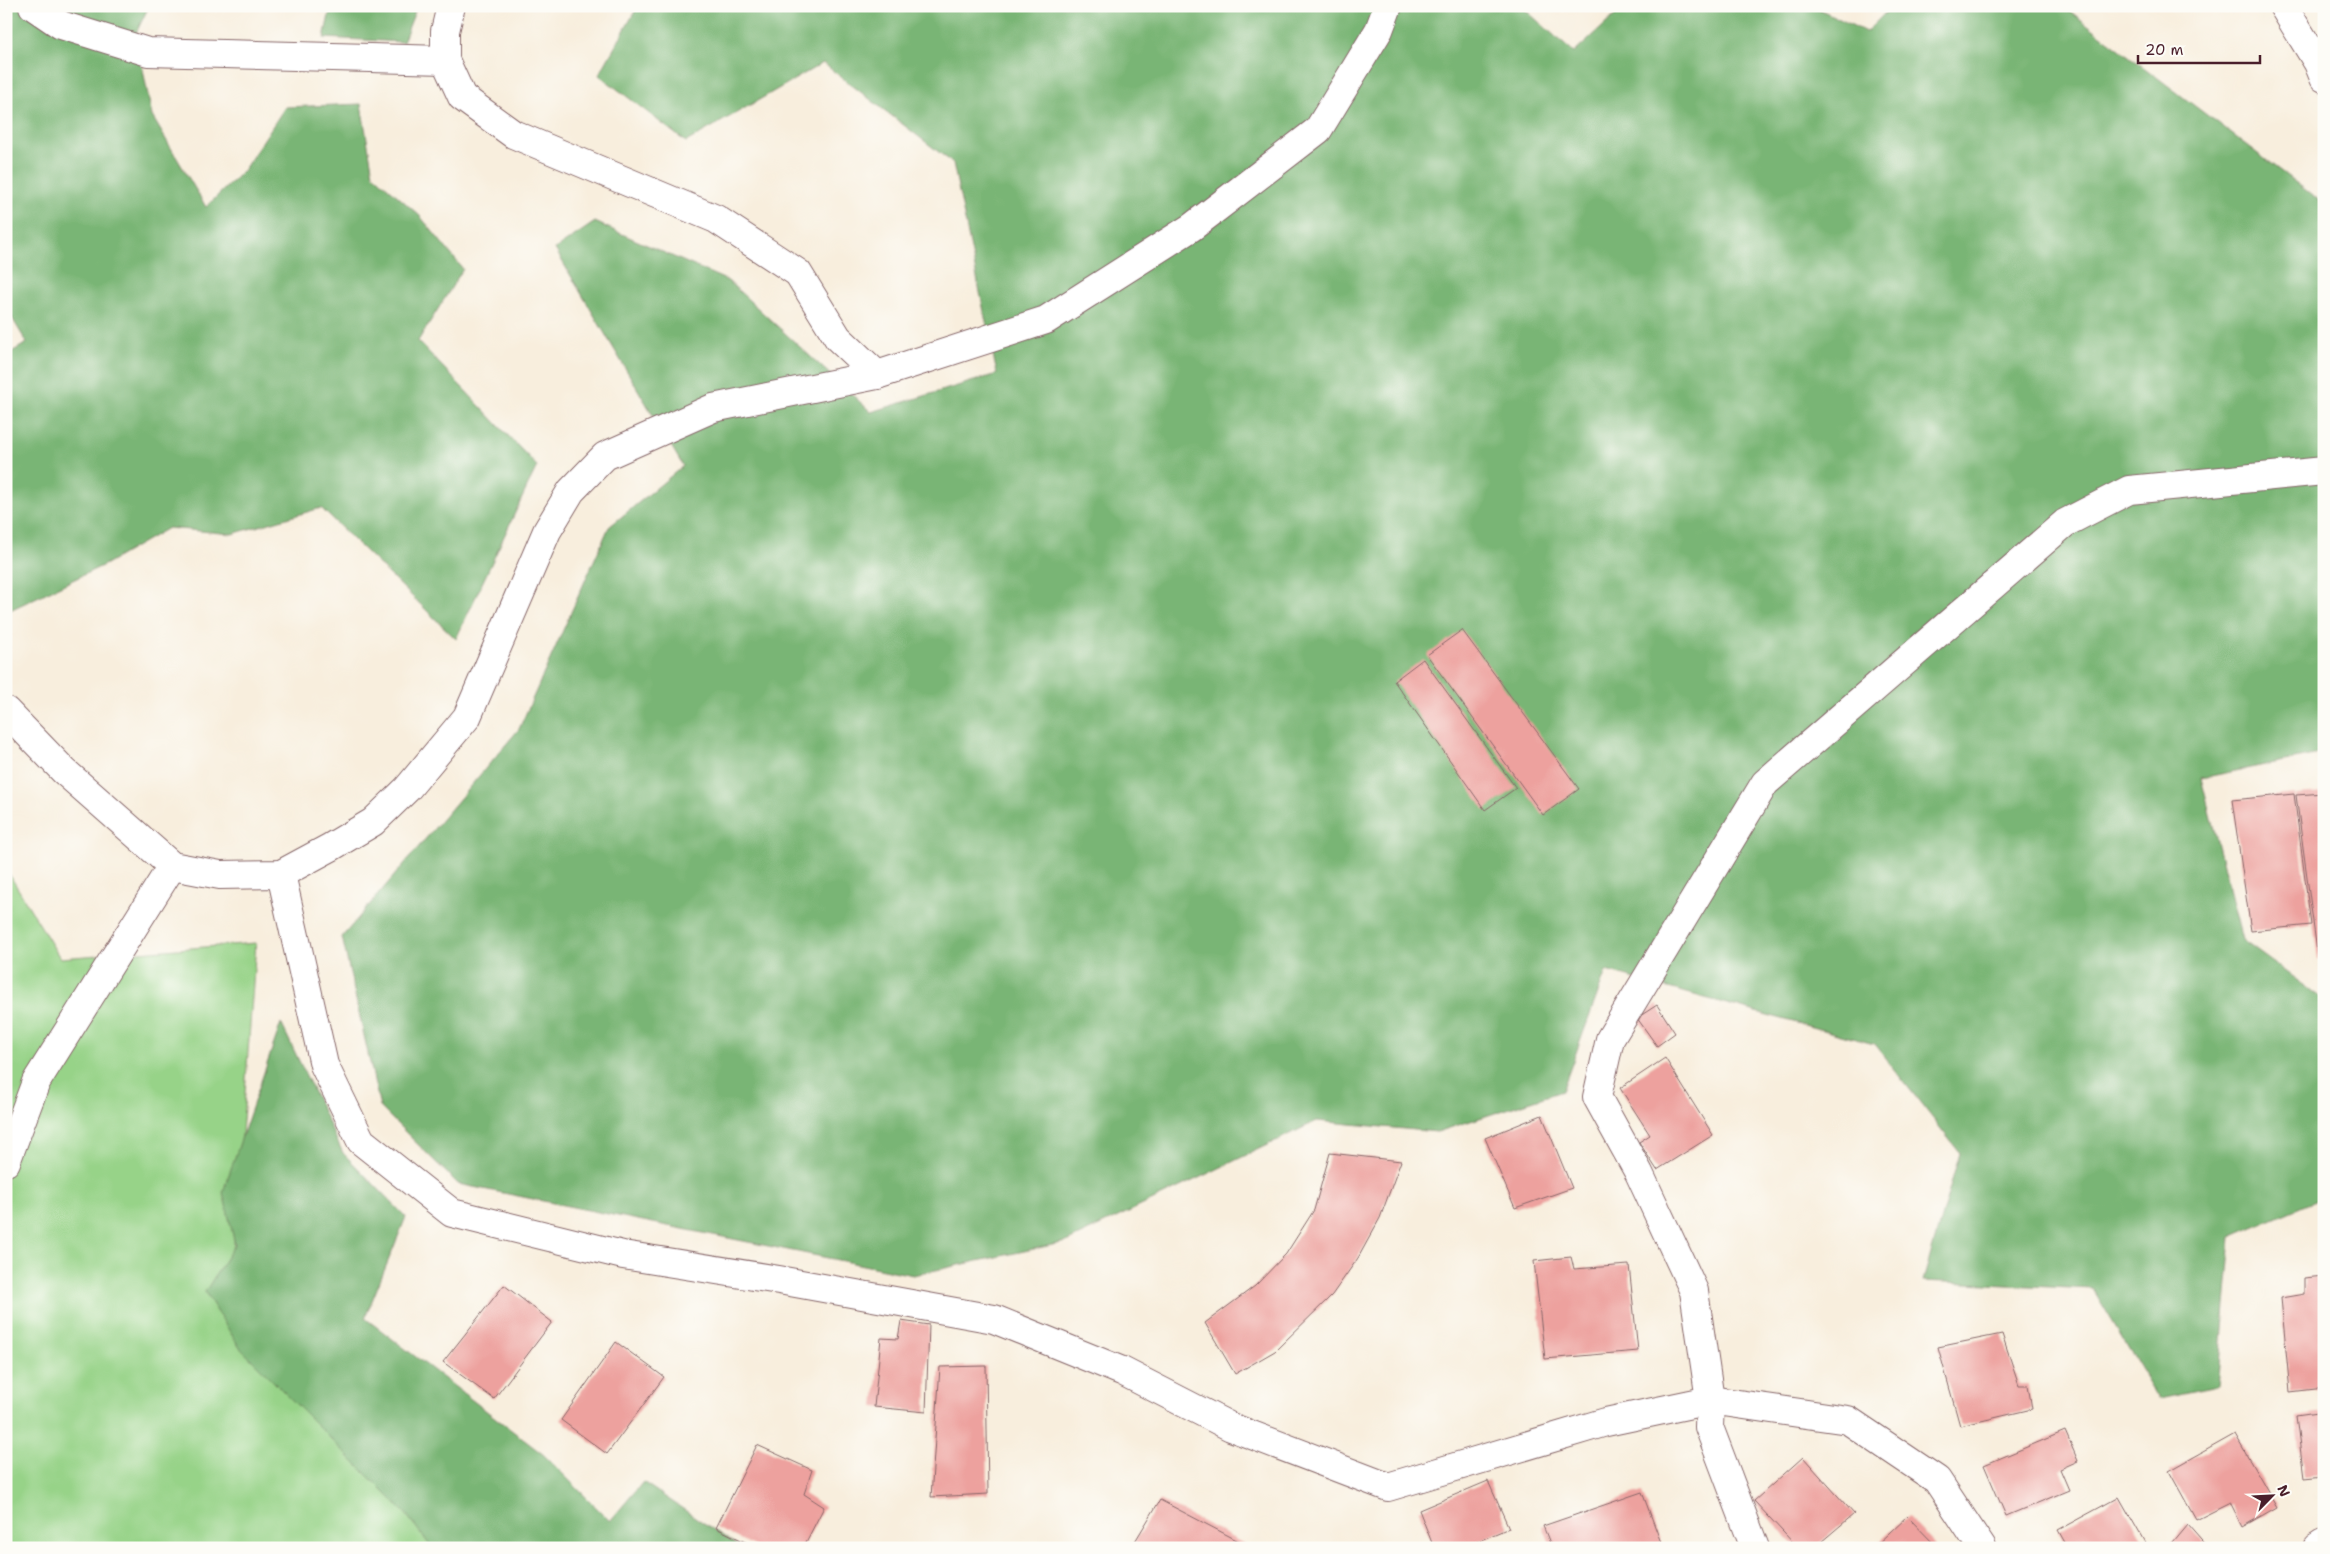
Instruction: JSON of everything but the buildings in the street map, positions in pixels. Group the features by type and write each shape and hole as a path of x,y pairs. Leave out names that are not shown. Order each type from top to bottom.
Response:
{"street":[{"path":"33,6 60,26 148,52 446,60"},
{"path":"451,6 445,31 446,60 462,97 513,134 716,219 798,273 838,338 877,375"},
{"path":"6,710 64,772 172,866 220,876 281,874 331,848 373,822 407,789 467,718 547,531 571,491 605,456 713,408 877,375 1046,320 1192,227 1318,130 1379,30 1388,6"},
{"path":"2283,6 2318,63 2324,78"},
{"path":"1755,1548 1710,1427 1710,1400 1694,1291 1639,1173 1597,1097 1610,1039 1766,783 2065,523 2129,490 2324,471"},
{"path":"6,1162 36,1082 172,866"},
{"path":"281,874 324,1065 361,1141 452,1213 623,1255 779,1280 994,1319 1122,1371 1230,1427 1388,1487 1606,1422 1710,1400 1848,1420 1937,1480 1982,1548"},
{"path":"2318,1548 2324,1544"}],"green space":[{"path":"6,6 149,6 136,33 152,116 206,207 243,171 285,107 361,104 373,174 420,216 463,269 418,341 537,466 456,639 321,508 232,534 168,528 106,564 6,612 6,355 27,343 6,308"},
{"path":"331,6 417,6 403,42 324,38"},
{"path":"638,6 1521,6 1574,53 1625,6 1813,6 1866,32 1892,6 2063,6 2324,204 2324,753 2201,778 2242,940 2324,1000 2324,1197 2231,1237 2218,1387 2159,1399 2093,1289 1923,1281 1960,1153 1874,1044 1606,971 1562,1091 1437,1132 1317,1121 1066,1242 913,1275 458,1184 380,1107 342,937 519,729 609,527 683,466 555,249 595,222 728,281 871,412 997,374 953,163 823,63 686,142 599,75"},
{"path":"6,869 60,958 256,943 230,1298 501,1548 6,1548"},
{"path":"281,1023 343,1153 406,1217 365,1318 544,1455 610,1521 643,1482 741,1548 432,1548 406,1514 240,1348 205,1292 235,1244 223,1192"}]}
